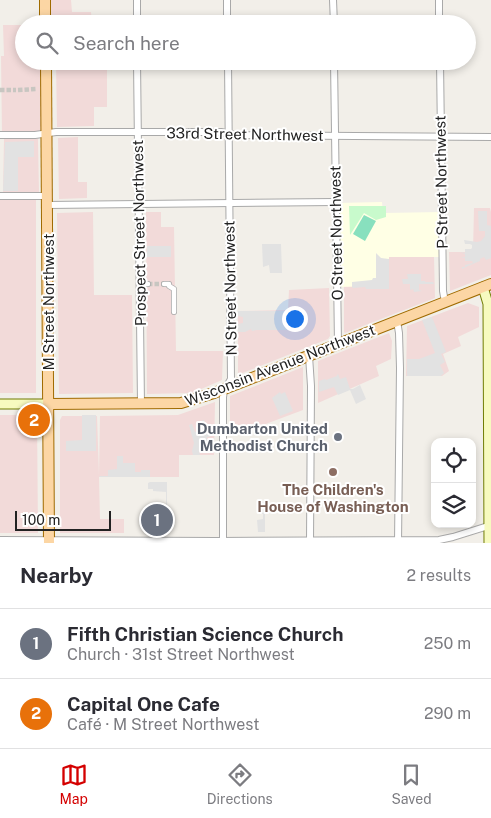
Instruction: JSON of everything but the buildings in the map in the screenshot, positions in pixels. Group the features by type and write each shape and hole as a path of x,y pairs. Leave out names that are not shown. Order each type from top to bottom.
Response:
{"main road":[{"path":"45,0 45,15"},
{"name":"M Street Northwest","path":"46,70 49,541"},
{"path":"487,286 490,366 489,543"},
{"name":"Wisconsin Avenue Northwest","path":"0,404 181,404 202,398 487,286"}],"street":[{"path":"137,0 137,15"},
{"path":"227,0 227,15"},
{"path":"333,0 334,15"},
{"path":"439,0 439,15"},
{"name":"Prospect Street Northwest","path":"137,70 141,404"},
{"name":"N Street Northwest","path":"222,542 223,397 231,379 228,70"},
{"name":"O Street Northwest","path":"334,70 338,344"},
{"name":"P Street Northwest","path":"440,70 443,291 445,302"},
{"name":"33rd Street Northwest","path":"0,136 56,132 138,131 335,136 491,137"},
{"path":"0,196 139,205 335,202"},
{"path":"164,284 169,284 174,289 174,312"},
{"path":"397,321 400,368 398,542"},
{"path":"309,356 311,386 310,542"},
{"path":"0,540 398,542 447,539 490,526"}],"shaded area":[{"path":"45,0 71,0 72,12 91,12 91,15 45,15"},
{"path":"3,25 15,25 15,70 46,70 47,133 2,135 1,56 4,56"},
{"path":"56,70 107,70 107,107 94,107 94,126 57,127"},
{"path":"78,137 78,182 87,182 87,198 59,199 58,138"},
{"path":"4,139 38,139 39,193 3,193"},
{"path":"34,141 34,157 18,157 18,191 3,191 5,142"},
{"path":"0,199 36,199 36,393 0,393"},
{"path":"382,202 383,213 442,212 443,257 389,257 388,286 337,287 335,203"},
{"path":"474,208 490,208 491,275 450,291 449,252 473,252"},
{"path":"478,211 487,211 487,225 491,226 491,258 486,260 484,257 480,261 462,269 465,265 473,263 472,261 465,261 465,258 461,258 465,257 465,254 460,252 465,253 465,249 472,248 472,245 465,244 464,240 477,242 481,241 485,236 485,231 479,231"},
{"path":"93,212 94,295 132,295 133,393 59,394 57,213"},
{"path":"146,212 161,212 161,227 174,227 176,351 223,351 222,380 192,393 147,394"},
{"path":"262,244 281,244 282,273 270,273 269,265 263,267"},
{"path":"147,246 171,246 171,257 147,257"},
{"path":"376,253 381,258 389,259 389,289 353,288 352,282 376,278"},
{"path":"389,257 434,257 435,298 345,333 344,286 388,286"},
{"path":"407,274 421,274 421,281 433,282 434,284 419,284 419,290 422,291 414,292 413,289 410,290 410,284 403,284 402,279 408,279"},
{"path":"329,288 330,336 328,339 240,374 238,373 238,311 288,310 289,290"},
{"path":"468,303 479,307 479,327 458,337 461,346 443,354 449,371 442,376 406,376 407,326"},
{"path":"238,311 293,311 301,330 252,331 251,329 245,332 238,332 238,324 243,323 243,317 238,316"},
{"path":"432,317 446,352 441,354 445,362 440,365 444,373 441,376 407,376 407,359 419,359 435,353 422,320"},
{"path":"389,333 392,341 391,359 376,366 379,376 318,403 318,361"},
{"path":"303,367 303,410 263,425 230,425 230,396"},
{"path":"338,374 340,379 346,377 350,389 360,385 366,399 356,404 350,390 338,395 334,387 319,392 319,381 337,376"},
{"path":"280,392 281,394 285,392 293,411 280,416 272,398"},
{"path":"215,402 214,455 179,455 179,477 99,477 100,519 124,519 124,533 60,533 60,420 62,416 97,416 99,475 100,416 178,415"},
{"path":"0,415 37,415 38,533 0,533"},
{"path":"82,415 96,415 96,451 66,451 66,441 82,440"},
{"path":"204,420 210,437 207,437 207,439 210,444 214,444 214,449 201,448 199,450 200,455 193,455 194,443 189,425 192,424 195,432 199,430 196,423"},
{"path":"117,456 123,456 123,463 135,463 135,472 150,470 150,477 100,477 108,476 108,470 117,469"},
{"path":"167,482 167,509 166,492 148,489 148,483"},
{"path":"266,501 266,503 269,503 269,511 265,512 265,532 258,532 257,520 263,519 263,514 260,514 260,502"}],"green space":[{"path":"349,206 386,206 386,217 376,220 364,213 350,235"},
{"path":"364,215 376,221 365,241 353,234"}],"tunnel":[{"path":"18,90 36,89"},
{"path":"0,90 16,90"},
{"path":"148,284 164,284"}],"place":[{"name":"Capital One Cafe","path":"34,420"},
{"name":"Dumbarton United Methodist Church","path":"338,437"},
{"name":"The Children's House of Washington","path":"333,472"},
{"name":"Fifth Christian Science Church","path":"157,520"}]}
